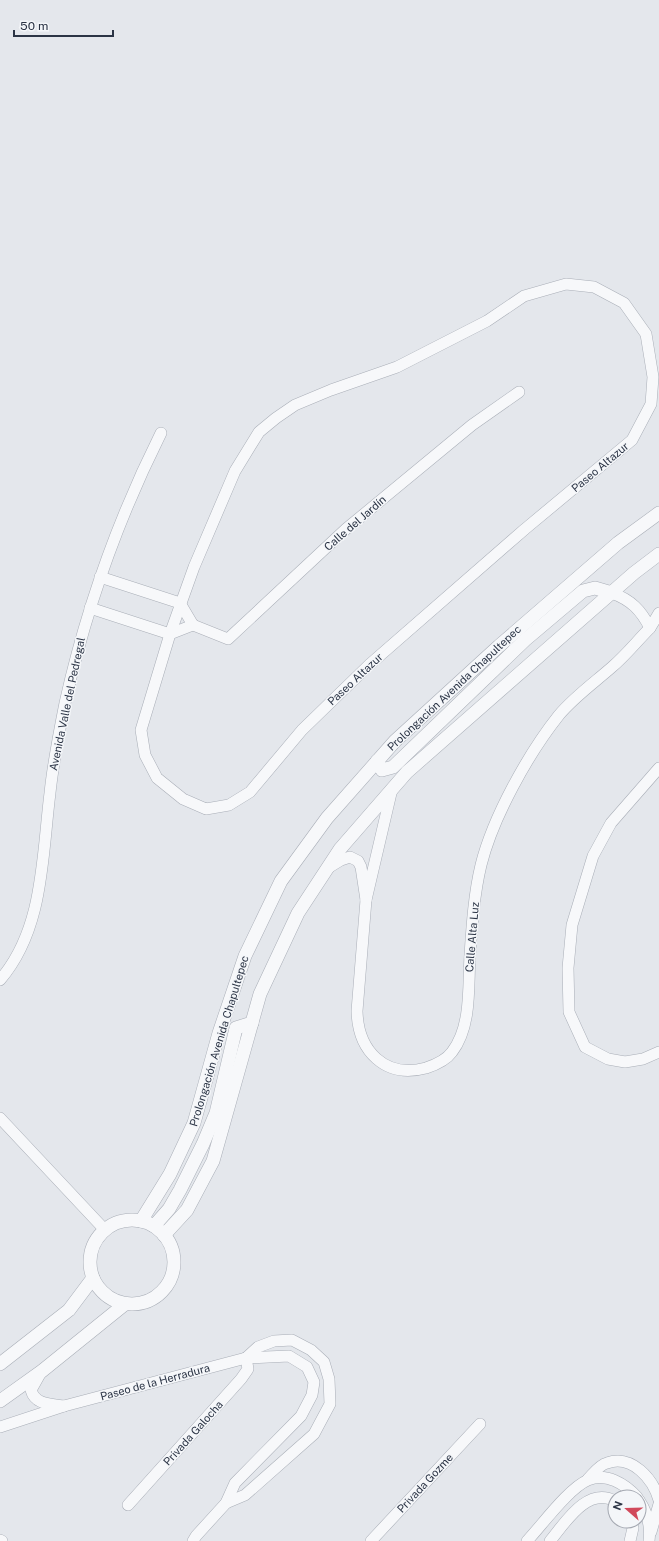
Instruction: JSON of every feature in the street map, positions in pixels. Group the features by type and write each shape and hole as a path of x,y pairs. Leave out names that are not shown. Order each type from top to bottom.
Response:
{"street":[{"name":"Paseo Altazur","path":"566,284 594,287 624,303 646,334 650,351 653,377 651,404 632,440 525,529 369,665 302,730 250,792 229,805 206,809 183,800 157,778 145,755 142,730 180,603 216,512 246,451 259,432 276,418 295,406 331,390 397,367 486,321 524,296 566,284"},
{"name":"Calle del Jardín","path":"193,625 228,639 346,529 472,425 519,392"},
{"name":"Avenida Valle del Pedregal","path":"0,980 11,967 24,943 36,904 51,779 65,704 90,608 105,559 138,479 161,433"},
{"name":"Prolongación Avenida Chapultepec","path":"141,1221 170,1174 194,1123 220,1033 245,956 281,881 327,818 394,741 499,646 618,543 659,513"},
{"path":"164,1235 187,1210 213,1161 260,994 298,913 340,849 412,767 659,554"},
{"path":"90,608 170,634 193,625 180,603 100,577"},
{"path":"377,761 382,770 393,767 525,640 583,591 595,588 612,593 634,604 643,614 650,628"},
{"name":"Calle Alta Luz","path":"392,789 366,900 356,1011 357,1027 366,1048 378,1061 396,1070 412,1072 434,1066 451,1053 461,1038 466,1018 474,904 481,864 495,825 513,788 533,752 560,714 614,665 650,628 659,613"},
{"path":"659,768 611,823 593,856 572,926 568,968 569,1012 585,1047 608,1059 625,1062 644,1059 659,1052"},
{"name":"Calle Alta Luz","path":"325,870 341,860 350,857 358,861 361,867 366,900"},
{"path":"154,1226 169,1209 177,1196 203,1144 216,1113 236,1028 252,1023"},
{"path":"0,1118 105,1230"},
{"path":"128,1220 141,1221 154,1226 164,1235 172,1248 174,1262 172,1276 164,1289 153,1299 140,1304 125,1304 111,1300 100,1290 93,1278 90,1264 91,1251 97,1239 105,1230 116,1223 128,1220"},
{"path":"0,1364 70,1310 93,1278"},
{"path":"0,1401 42,1371 125,1304"},
{"name":"Paseo de la Herradura","path":"226,1503 245,1494 314,1434 330,1404 329,1379 324,1362 311,1350 292,1340 274,1341 258,1347 246,1358"},
{"name":"Paseo de la Herradura","path":"0,1426 64,1406 246,1358 290,1356 307,1367 314,1382 312,1395 301,1416 235,1483 226,1503 193,1541"},
{"name":"Privada Galocha","path":"128,1505 241,1379 248,1369 246,1358"},
{"name":"Paseo de la Herradura","path":"42,1371 31,1390 32,1395 38,1401 64,1406"},
{"name":"Privada Gozme","path":"371,1541 480,1424"},
{"path":"527,1541 572,1492 588,1479 597,1469 606,1463 626,1463 646,1475 652,1483 659,1500"},
{"path":"588,1479 604,1478 618,1482 627,1489"},
{"path":"550,1541 575,1510 595,1498 607,1499"},
{"path":"650,1537 659,1504"},
{"path":"647,1516 650,1537"},
{"path":"630,1541 633,1529"}]}
